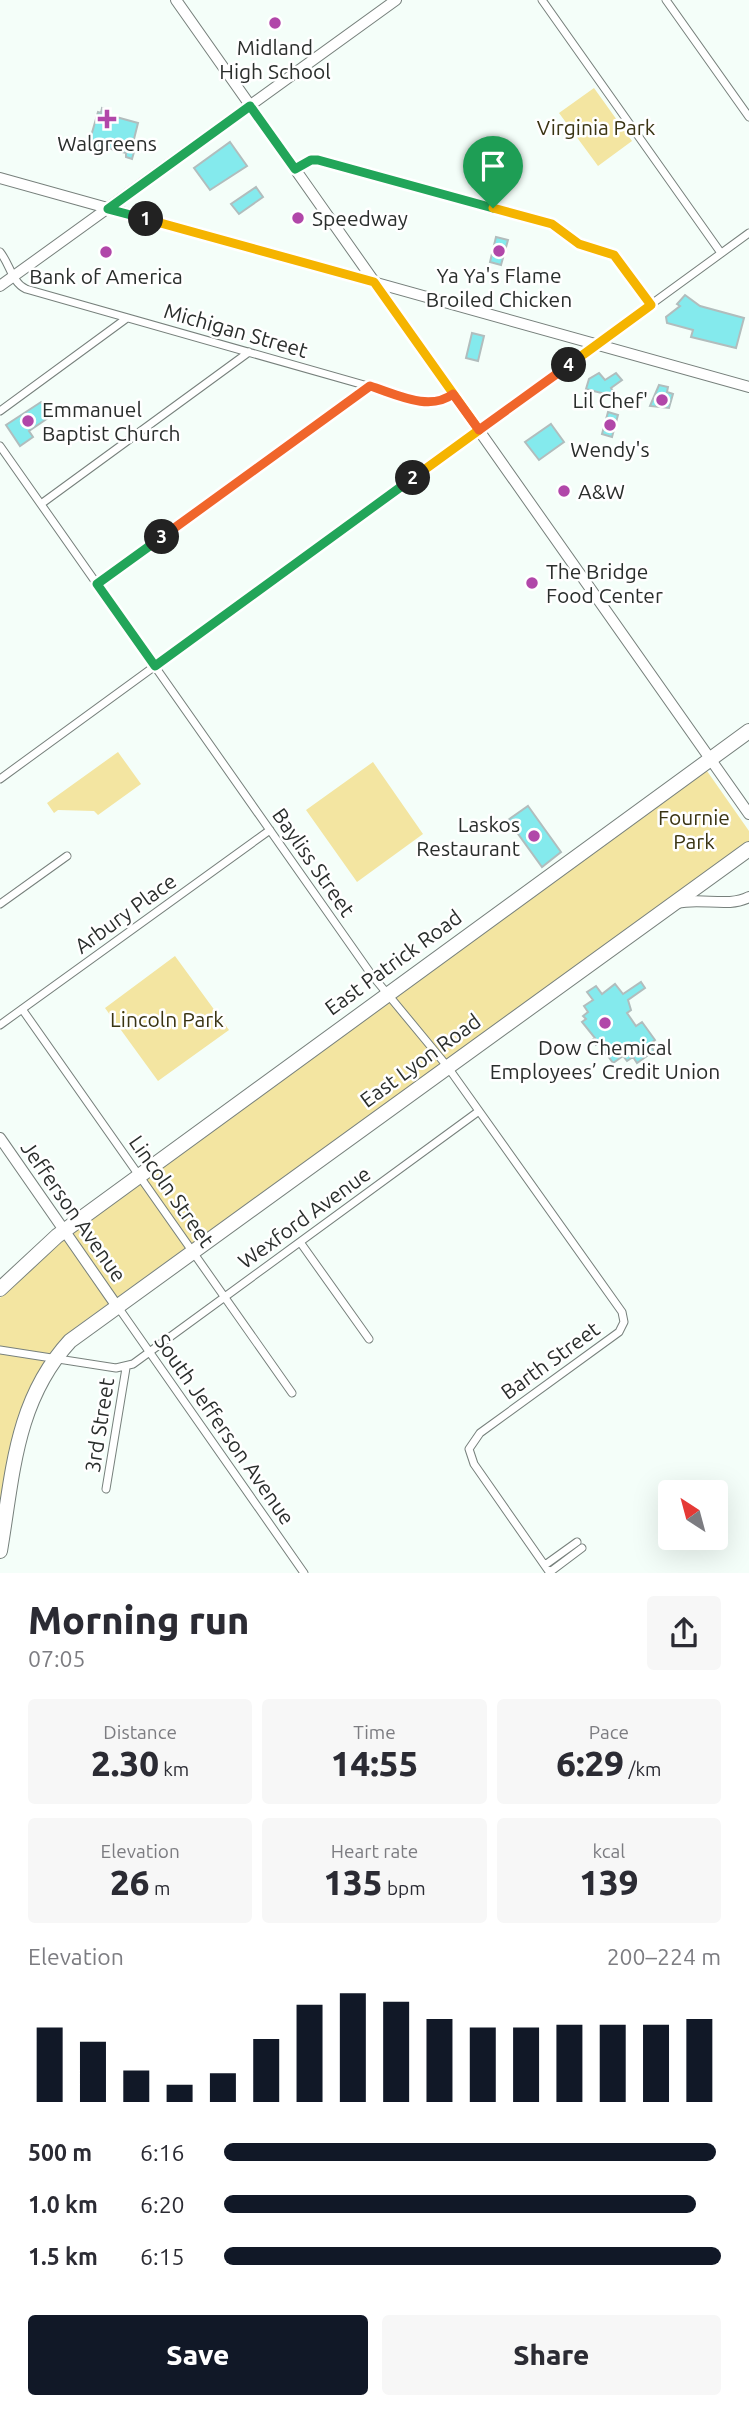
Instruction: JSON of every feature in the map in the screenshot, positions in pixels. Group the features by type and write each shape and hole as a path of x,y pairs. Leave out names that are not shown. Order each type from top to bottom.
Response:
{"highway":[{"name":"East Patrick Road","path":"0,1289 21,1266 139,1175 746,732"},
{"name":"East Lyon Road","path":"0,1551 24,1417 35,1389 54,1358 70,1341 116,1305 749,849"}],"street":[{"path":"176,0 749,814"},
{"path":"0,286 396,0"},
{"path":"542,0 721,253"},
{"path":"666,0 749,117"},
{"path":"295,169 311,160 318,160 552,224 579,244 616,257 651,305"},
{"path":"0,178 749,387"},
{"path":"0,779 749,233"},
{"path":"0,252 14,276"},
{"name":"Michigan Street","path":"14,276 18,285 26,289 424,402 443,401 453,394"},
{"path":"0,411 127,318"},
{"path":"41,503 249,352"},
{"path":"97,584 370,386"},
{"name":"Bayliss Street","path":"0,446 386,994 447,1066 608,1290"},
{"name":"Arbury Place","path":"0,1025 270,830"},
{"path":"0,904 67,856"},
{"path":"671,904 701,899 738,902 749,897"},
{"name":"Lincoln Street","path":"22,1009 292,1394"},
{"name":"Wexford Avenue","path":"126,1368 479,1111"},
{"name":"Jefferson Avenue","path":"0,1138 116,1305"},
{"path":"300,1242 369,1339"},
{"name":"Barth Street","path":"548,1570 474,1464 470,1449 480,1433 619,1332 624,1317 608,1290"},
{"name":"South Jefferson Avenue","path":"116,1305 304,1573"},
{"path":"0,1350 126,1368"},
{"name":"3rd Street","path":"106,1489 126,1368"},
{"path":"548,1570 580,1545"}],"green space":[{"name":"Virginia Park","path":"594,88 632,141 598,166 559,113"},
{"path":"118,752 141,784 98,815 94,811 58,810 54,813 47,803"},
{"path":"373,762 423,834 357,882 306,810"},
{"name":"Fournie Park","path":"703,771 707,771 749,831 749,841 76,1327 42,1368 21,1410 0,1509 0,1298 57,1243"},
{"name":"Lincoln Park","path":"175,956 229,1030 158,1081 105,1008"}],"building":[{"name":"Walgreens","path":"102,108 110,111 109,115 138,123 131,151 134,152 132,159 126,157 126,153 89,143 98,112 101,113"},
{"path":"230,142 247,166 210,190 194,168"},
{"path":"256,187 263,197 239,214 231,204"},
{"name":"Ya Ya's Flame Broiled Chicken","path":"496,237 508,240 501,265 490,262"},
{"path":"685,295 700,306 744,318 736,348 691,337 693,330 667,323 666,317 680,306 677,304"},
{"path":"472,333 484,336 478,361 466,358"},
{"path":"599,373 605,380 616,373 622,380 611,388 613,391 609,395 586,389 589,379"},
{"name":"Lil Chef'","path":"659,385 668,387 667,392 673,394 669,408 650,406"},
{"name":"Emmanuel Baptist Church","path":"41,402 51,416 29,431 33,437 20,446 6,425"},
{"name":"Wendy's","path":"608,412 618,415 612,437 602,434"},
{"path":"551,424 564,442 539,460 525,442"},
{"name":"Laskos Restaurant","path":"528,806 561,852 542,867 508,820"},
{"name":"Dow Chemical Employees’ Credit Union","path":"641,982 645,988 628,1000 631,1010 627,1013 636,1026 642,1022 655,1040 650,1044 654,1051 637,1063 633,1057 627,1061 623,1056 613,1063 599,1043 596,1045 592,1040 595,1038 582,1022 586,1019 583,1016 588,1012 584,1006 593,1000 587,992 596,986 602,994 615,984 623,994"}],"place":[{"name":"Midland High School","path":"275,23"},
{"name":"Walgreens","path":"107,119"},
{"name":"Speedway","path":"298,218"},
{"name":"Ya Ya's Flame Broiled Chicken","path":"499,251"},
{"name":"Bank of America","path":"106,252"},
{"name":"Lil Chef'","path":"662,400"},
{"name":"Emmanuel Baptist Church","path":"28,421"},
{"name":"Wendy's","path":"610,425"},
{"name":"A&W","path":"564,491"},
{"name":"The Bridge Food Center","path":"532,583"},
{"name":"Laskos Restaurant","path":"534,836"},
{"name":"Dow Chemical Employees’ Credit Union","path":"605,1023"}],"route":[{"path":"493,208 318,160 311,160 295,169 250,106 108,209 374,282 479,430 155,666 97,584 370,386 424,402 443,401 453,394 479,430 651,305 614,255 579,244 552,224 493,208"}]}
